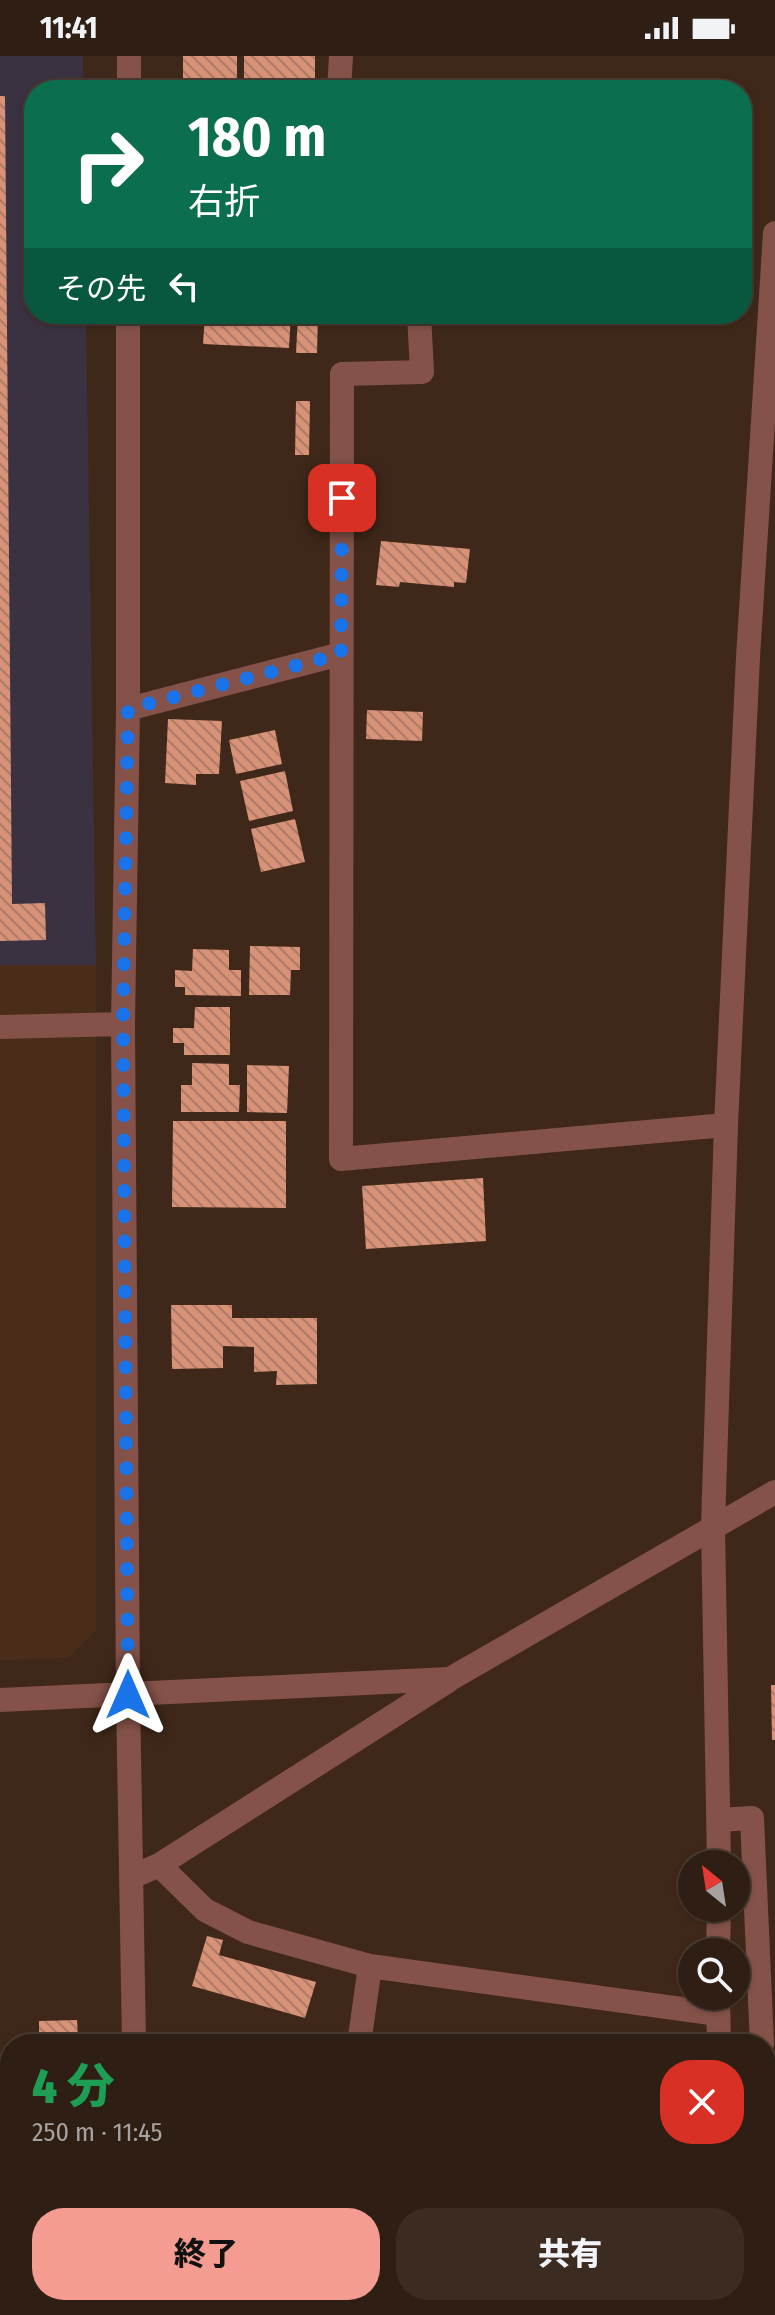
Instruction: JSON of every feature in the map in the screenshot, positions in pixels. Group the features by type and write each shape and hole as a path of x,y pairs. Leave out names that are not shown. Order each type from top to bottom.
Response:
{"street":[{"path":"129,56 129,80"},
{"path":"340,80 341,56"},
{"path":"719,1850 713,1526 726,1125 748,657 775,233"},
{"path":"128,324 128,709 123,1024 134,2034"},
{"path":"420,324 422,372 342,374 341,1159 726,1125"},
{"path":"128,709 341,654"},
{"path":"0,1027 123,1024"},
{"path":"132,1877 159,1865 450,1679 775,1492"},
{"path":"0,1700 450,1679"},
{"path":"719,1820 752,1818 762,2034"},
{"path":"159,1865 205,1910 248,1932 370,1966 678,2001"},
{"path":"360,2034 370,1966"},
{"path":"718,2010 719,2034"}],"shaded area":[{"path":"0,56 83,56 83,80 24,80 24,324 86,324 96,965 0,965"},
{"path":"0,965 96,965 96,1630 68,1658 0,1660"}],"building":[{"path":"183,56 237,56 237,80 183,80"},
{"path":"244,56 315,56 315,80 244,80"},
{"path":"0,96 5,96 12,904 45,903 46,940 0,941"},
{"path":"204,324 290,324 289,348 203,344"},
{"path":"297,324 318,324 317,353 296,353"},
{"path":"296,401 310,401 309,455 295,455"},
{"path":"381,541 470,549 466,583 454,582 454,587 400,582 399,587 376,585"},
{"path":"367,710 423,712 422,741 366,739"},
{"path":"168,719 222,721 219,774 196,774 196,785 165,783"},
{"path":"275,730 282,764 236,774 229,740"},
{"path":"285,771 293,811 249,821 240,781"},
{"path":"295,819 305,862 261,872 251,829"},
{"path":"250,946 300,947 300,970 291,970 290,995 249,995"},
{"path":"193,949 229,950 229,970 241,970 241,996 185,995 185,987 175,987 175,970 192,971"},
{"path":"195,1007 230,1007 230,1055 184,1055 184,1043 173,1043 173,1028 194,1028"},
{"path":"192,1063 229,1064 229,1085 240,1085 239,1112 181,1112 181,1085 192,1085"},
{"path":"247,1065 289,1066 287,1113 247,1112"},
{"path":"173,1121 286,1121 286,1208 172,1207"},
{"path":"483,1178 486,1241 366,1249 362,1186"},
{"path":"171,1305 232,1305 232,1318 317,1318 317,1384 276,1385 277,1371 254,1372 254,1347 223,1346 223,1368 172,1369"},
{"path":"771,1685 775,1685 775,1740 772,1740"},
{"path":"207,1936 223,1940 219,1955 316,1982 305,2018 192,1986"},
{"path":"77,2020 78,2034 39,2034 39,2021"}],"route":[{"path":"128,1695 123,1024 128,709 341,654 342,498"}]}
